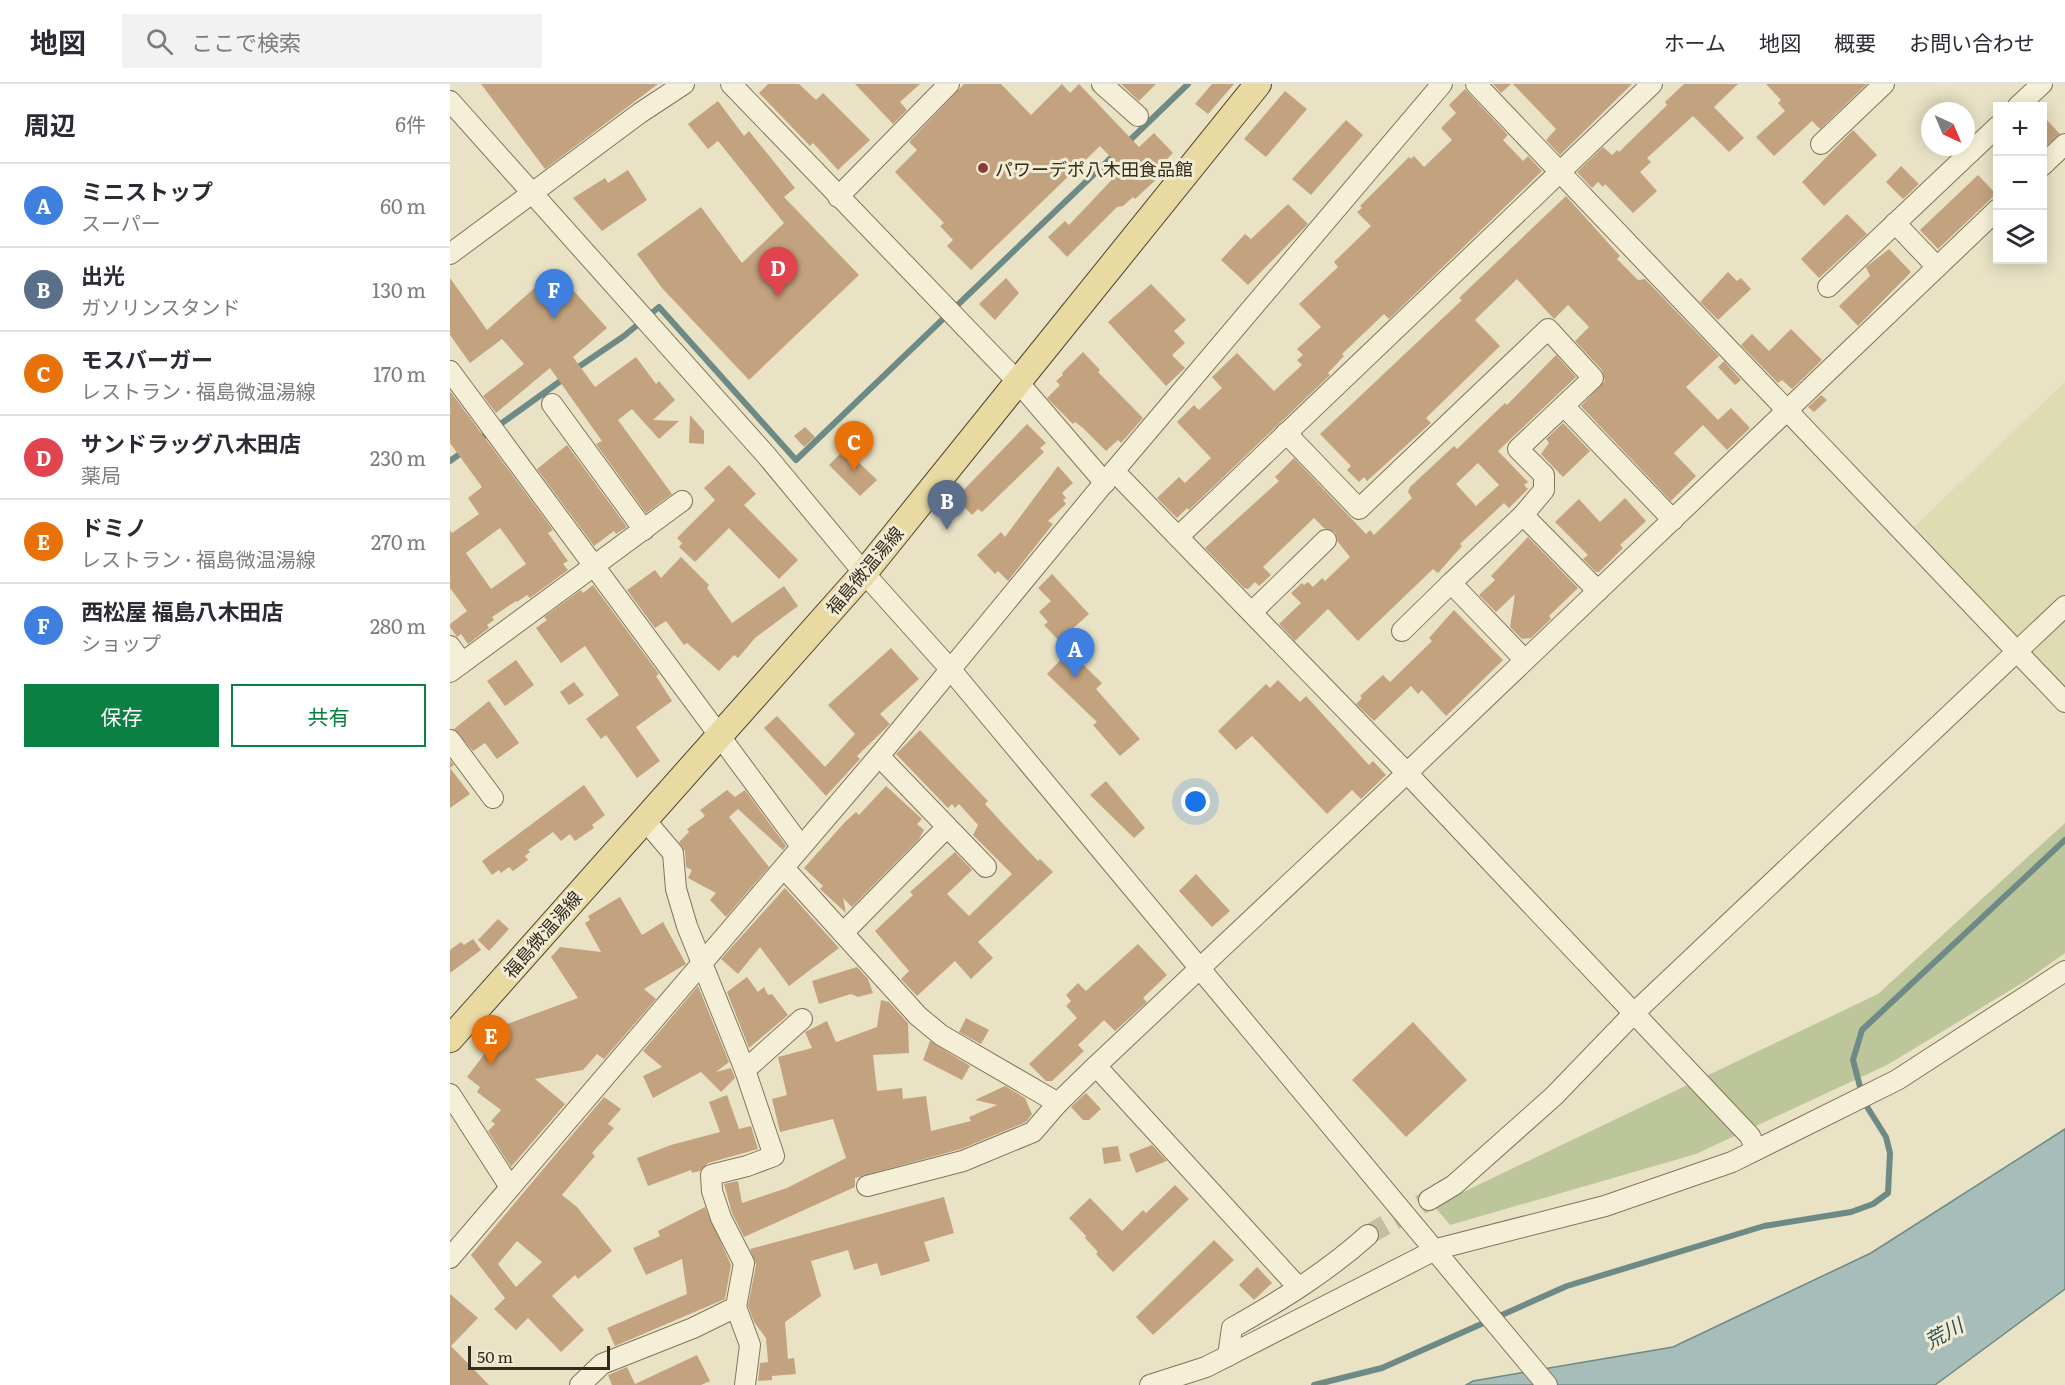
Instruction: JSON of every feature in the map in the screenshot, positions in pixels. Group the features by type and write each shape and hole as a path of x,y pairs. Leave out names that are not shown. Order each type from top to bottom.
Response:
{"main road":[{"name":"福島微温湯線","path":"450,1039 864,573 1258,84"}],"street":[{"path":"450,254 640,113 684,84"},
{"path":"731,84 1109,477 1178,537 1407,773 1750,1136 1756,1150"},
{"path":"838,197 949,84"},
{"path":"1102,84 1138,116"},
{"path":"450,1258 879,756 1109,477 1442,84"},
{"path":"1476,84 2065,702"},
{"path":"1178,537 1652,84"},
{"path":"1821,144 1884,84"},
{"path":"2022,102 2042,84"},
{"path":"450,101 766,455 864,573 951,670 1439,1252 1547,1385"},
{"path":"1828,287 1993,131"},
{"path":"2047,162 2065,144"},
{"path":"867,1186 963,1161 1033,1132 1095,1066 1407,773 1997,210"},
{"path":"1895,223 1937,267"},
{"path":"1286,433 1359,508 1548,329 1593,378 1518,449 1544,475 1544,490 1523,515 1402,631"},
{"path":"450,372 801,846"},
{"path":"552,404 644,530"},
{"path":"1564,406 1673,520"},
{"path":"450,646 456,667 682,501"},
{"path":"1523,515 1598,591"},
{"path":"1252,612 1326,540"},
{"path":"1451,584 1524,659"},
{"path":"1429,1200 1454,1185 1554,1096 1633,1014 2065,606"},
{"path":"450,740 493,798"},
{"path":"879,756 986,867"},
{"path":"644,819 673,854 678,896 702,964 745,1070 774,1156 747,1166 711,1174 712,1191 721,1218 744,1263 736,1307 750,1345 745,1385"},
{"path":"843,933 947,827"},
{"path":"784,868 918,1016 942,1035 1058,1103"},
{"path":"1150,1385 1206,1367 1439,1252 1605,1206 1732,1162 1897,1080 2065,971"},
{"path":"745,1070 802,1019"},
{"path":"1095,1066 1298,1287"},
{"path":"450,1094 510,1187"},
{"path":"1228,1356 1232,1328 1270,1307 1333,1266 1368,1235"},
{"path":"580,1385 602,1364 693,1328 736,1307"}],"shaded area":[{"path":"2065,382 2065,595 2017,640 1912,529"},
{"path":"2065,617 2065,689 2029,651"}],"green space":[{"path":"2065,823 2065,953 2027,980 1887,1065 1696,1154 1450,1225 1434,1206 1878,994"}],"water":[{"name":"荒川","path":"2065,1129 2065,1289 1935,1385 1466,1385 1473,1381 1673,1347 1871,1253"}],"building":[{"path":"481,84 658,84 545,169"},
{"path":"768,84 799,84 816,100 823,93 870,140 838,170 813,143 810,146 759,93"},
{"path":"855,84 920,84 900,102 907,110 893,124"},
{"path":"964,84 1001,84 1031,115 1062,84 1070,93 1079,84 1139,147 1154,133 1173,153 1154,172 1159,177 1135,199 1133,197 1123,206 1117,207 1067,257 1048,237 1065,221 1069,225 1122,169 1100,146 971,270 947,246 953,240 940,226 944,223 895,172 917,150 909,142"},
{"path":"1121,84 1156,84 1139,101"},
{"path":"1212,84 1234,84 1208,114 1195,104"},
{"path":"1493,84 1511,84 1501,93"},
{"path":"1513,84 1632,84 1560,155 1546,140 1556,129"},
{"path":"1684,84 1738,84 1714,107 1744,138 1729,152 1693,116 1647,158 1651,162 1640,172 1657,191 1633,213 1605,184 1603,187 1598,182 1592,188 1577,172 1603,147 1612,155 1617,150 1619,152 1667,105 1665,102"},
{"path":"1766,84 1867,84 1820,129 1812,121 1774,156 1756,137 1785,111 1778,103 1781,100"},
{"path":"1465,89 1508,135 1503,140 1523,161 1528,156 1542,171 1389,319 1384,314 1342,354 1344,356 1328,373 1330,375 1189,510 1187,508 1177,518 1157,498 1179,477 1185,483 1211,458 1177,422 1194,405 1199,410 1222,388 1212,377 1237,353 1274,391 1302,365 1297,360 1303,355 1297,349 1321,327 1299,304 1338,267 1334,262 1371,226 1357,212 1362,208 1360,206 1409,157 1411,159 1414,156 1424,167 1452,140 1441,128 1456,113 1449,105"},
{"path":"1285,91 1307,109 1266,157 1244,139"},
{"path":"718,101 744,136 749,131 795,188 784,197 859,275 749,380 662,288 637,254 701,207 742,263 784,223 718,141 708,149 688,124"},
{"path":"1346,120 1363,135 1311,195 1292,179"},
{"path":"2047,120 2060,134 2047,145"},
{"path":"1853,130 1877,155 1824,206 1802,182"},
{"path":"1901,166 1919,184 1903,199 1886,182"},
{"path":"628,170 647,200 602,231 573,198 605,178 608,183"},
{"path":"1978,175 1993,191 1993,197 1938,249 1920,230"},
{"path":"1566,196 1620,256 1617,259 1638,280 1645,279 1719,356 1686,387 1718,420 1731,408 1750,428 1727,450 1703,425 1674,453 1696,476 1671,501 1581,406 1605,381 1602,370 1575,341 1589,327 1568,305 1554,319 1517,279 1475,320 1500,346 1426,418 1431,423 1367,481 1364,477 1359,482 1347,470 1351,466 1320,434 1462,300 1459,298"},
{"path":"1288,204 1308,224 1248,285 1221,260 1245,234 1251,239"},
{"path":"1847,214 1867,234 1819,278 1801,259"},
{"path":"1889,249 1911,272 1858,326 1839,306 1870,276 1866,267"},
{"path":"555,270 607,328 573,357 595,387 636,357 656,384 659,381 675,400 653,420 679,421 659,439 632,409 618,420 672,494 646,513 596,444 602,441 550,368 496,413 483,396 524,364 502,339 470,363 450,335 450,278 487,330"},
{"path":"1728,272 1737,281 1741,278 1751,289 1718,320 1700,302"},
{"path":"1006,278 1019,293 995,320 979,304"},
{"path":"1151,284 1186,320 1174,331 1185,343 1172,355 1185,368 1166,386 1108,322"},
{"path":"1791,329 1822,360 1792,389 1782,380 1778,383 1741,345 1752,334 1769,351"},
{"path":"1083,352 1100,370 1098,372 1143,418 1121,443 1118,440 1106,451 1083,428 1075,422 1073,424 1047,398 1060,385 1056,381 1063,375 1062,373"},
{"path":"1556,355 1576,377 1498,451 1528,482 1524,485 1528,489 1509,508 1504,503 1460,544 1462,546 1438,573 1433,569 1358,641 1328,609 1295,641 1279,624 1301,603 1291,593 1302,583 1304,585 1308,582 1313,587 1322,578 1325,581 1350,557 1338,542 1335,532 1324,528 1314,518 1263,567 1271,575 1259,586 1255,582 1248,589 1244,588 1205,548 1279,481 1275,477 1294,458 1366,534 1370,530 1374,535 1412,498 1408,492 1410,487 1454,446 1457,449 1505,403 1507,405","holes":["1478,463 1499,485 1476,506 1456,484"]},
{"path":"1724,361 1741,380 1735,385 1718,367"},
{"path":"450,391 553,530 548,533 568,561 563,564 568,570 530,598 527,595 492,617 494,620 487,625 489,628 468,644 461,634 457,637 450,627 450,624 467,611 450,588 450,530 452,533 479,514 468,498 482,487 450,443","holes":["500,528 526,564 491,589 466,553"]},
{"path":"1821,395 1827,400 1814,412 1808,407"},
{"path":"690,415 704,431 704,444 689,443"},
{"path":"1563,423 1590,451 1563,477 1541,454 1549,443 1546,439"},
{"path":"1027,424 1046,443 1040,448 1044,452 982,512 978,509 972,515 956,498"},
{"path":"805,427 815,437 804,447 794,436"},
{"path":"567,445 627,527 616,534 614,531 594,546 537,469"},
{"path":"845,449 877,480 860,496 829,465"},
{"path":"729,465 756,494 744,505 798,560 779,579 729,528 695,562 679,547 682,543 677,538 715,500 704,488"},
{"path":"1058,466 1073,483 1062,493 1066,498 1063,500 1066,504 1048,521 1053,524 1008,581 998,571 995,574 977,555 1001,532 1005,537"},
{"path":"1625,498 1646,521 1620,545 1623,548 1599,572 1596,572 1583,559 1588,555 1555,522 1579,499 1600,522"},
{"path":"1528,537 1578,588 1549,616 1551,619 1531,638 1522,639 1510,627 1515,594 1496,612 1479,595 1495,580 1491,576"},
{"path":"681,557 709,585 707,588 732,623 784,586 798,606 755,638 738,658 734,655 719,671 687,643 684,645 666,621 655,628 627,590 655,570 661,578"},
{"path":"1052,574 1089,614 1059,641 1044,625 1048,622 1039,612 1051,601 1038,588"},
{"path":"593,585 659,674 656,676 672,701 636,727 660,761 637,778 606,735 601,739 586,719 619,695 585,646 561,663 536,628 547,620 544,617 581,590 583,593"},
{"path":"1454,610 1503,660 1446,716 1422,690 1418,694 1411,686 1374,721 1356,704 1362,698 1360,696 1383,675 1390,682 1432,641 1429,638"},
{"path":"891,648 919,679 880,714 890,724 857,756 860,759 826,796 764,728 777,716 825,767 855,734 828,705"},
{"path":"1069,651 1102,683 1096,689 1140,739 1120,756 1093,725 1097,722 1047,674"},
{"path":"516,660 534,685 505,706 487,681"},
{"path":"1278,680 1300,702 1306,696 1369,765 1373,761 1386,775 1361,799 1352,790 1327,814 1252,736 1236,750 1218,731 1266,684 1270,688"},
{"path":"574,682 584,695 569,705 560,692"},
{"path":"489,701 519,743 497,759 485,743 473,751 454,729"},
{"path":"920,730 988,801 985,804 1005,826 1038,861 1040,859 1053,872 978,942 993,958 971,979 955,961 917,996 901,979 909,971 875,931 913,895 910,892 955,852 972,870 947,894 969,916 1012,874 973,835 978,825 959,804 955,808 952,804 948,808 896,754"},
{"path":"450,768 470,794 450,808"},
{"path":"1106,781 1145,828 1134,838 1090,795"},
{"path":"584,785 605,815 592,825 594,828 575,841 570,834 561,841 553,832 528,850 530,852 525,856 528,860 513,871 509,867 501,873 499,870 492,875 482,861"},
{"path":"886,786 922,819 917,824 924,830 919,839 852,907 843,898 846,913 820,889 823,886 804,868 845,822 856,812 859,815"},
{"path":"727,790 735,797 745,790 786,846 783,850 738,809 729,817 769,867 726,917 710,900 716,893 688,878 692,870 686,867 685,851 679,842 689,832 687,829 705,816 700,810"},
{"path":"1196,874 1230,911 1212,927 1179,891"},
{"path":"785,888 839,948 789,986 760,947 738,974 721,959"},
{"path":"620,897 642,935 663,922 686,964 644,989 656,999 604,1059 597,1054 583,1070 535,1079 565,1104 511,1167 488,1131 495,1124 491,1121 501,1110 477,1092 480,1087 467,1077 507,1024 578,998 551,957 560,947 601,952 585,923 590,920 588,916"},
{"path":"498,919 509,929 489,951 478,940"},
{"path":"473,939 481,950 450,973 450,950 461,942 464,945"},
{"path":"1138,944 1167,975 1143,998 1147,1002 1115,1031 1104,1020 1078,1045 1084,1051 1052,1081 1046,1081 1029,1064 1077,1018 1066,1006 1071,1001 1066,995 1078,983 1086,991"},
{"path":"857,967 868,979 873,993 858,997 851,994 819,1004 812,981"},
{"path":"747,977 758,992 764,987 768,995 772,994 788,1015 749,1048 727,992"},
{"path":"698,986 729,1062 716,1072 731,1068 735,1078 721,1092 701,1072 653,1098 643,1076 662,1067 643,1051"},
{"path":"881,1000 889,1002 908,1023 909,1053 873,1055 877,1091 902,1088 903,1099 926,1096 931,1131 971,1121 969,1117 997,1105 975,1100 1005,1086 1025,1098 1032,1114 1026,1122 961,1149 855,1178 855,1187 744,1237 732,1213 724,1184 738,1181 742,1203 787,1188 846,1158 833,1119 780,1132 772,1099 787,1095 778,1057 812,1048 805,1032 827,1021 836,1042 877,1027"},
{"path":"966,1018 989,1030 981,1044 959,1032"},
{"path":"1413,1022 1467,1080 1406,1137 1352,1080"},
{"path":"930,1041 970,1066 962,1080 923,1060"},
{"path":"1086,1093 1101,1109 1089,1120 1083,1120 1071,1107"},
{"path":"727,1095 739,1129 751,1126 758,1149 708,1163 700,1171 692,1173 691,1170 648,1186 637,1158 671,1145 720,1132 709,1102"},
{"path":"604,1097 621,1109 608,1124 614,1128 592,1153 595,1156 562,1195 577,1207 612,1251 578,1279 575,1275 552,1296 584,1330 561,1352 528,1318 516,1330 494,1309 505,1298 471,1255","holes":["517,1241 542,1262 516,1287 498,1264"]},
{"path":"1152,1145 1167,1161 1136,1173 1129,1154"},
{"path":"1118,1146 1121,1161 1104,1164 1102,1148"},
{"path":"1175,1185 1189,1199 1113,1272 1096,1254 1098,1252 1085,1238 1086,1236 1069,1218 1090,1198 1122,1231 1143,1210 1146,1213"},
{"path":"944,1197 954,1233 924,1242 930,1261 881,1276 877,1263 854,1270 848,1250 811,1261 821,1296 785,1322 788,1359 794,1358 796,1374 772,1376 772,1380 758,1381 760,1363 768,1362 766,1338 754,1322 748,1306 756,1265 750,1249"},
{"path":"705,1207 731,1265 725,1299 615,1346 607,1328 687,1294 682,1259 646,1275 633,1248 660,1236 658,1231"},
{"path":"1214,1240 1234,1260 1153,1335 1136,1317"},
{"path":"1257,1267 1272,1283 1254,1300 1239,1285"},
{"path":"450,1294 478,1318 451,1346 489,1385 450,1385"},
{"path":"697,1355 710,1381 701,1385 612,1385 608,1375 627,1367 635,1384"}],"waterway":[{"path":"1127,143 1188,84"},
{"path":"574,370 624,336 659,307 796,460 1115,154"},
{"path":"477,441 566,377"},
{"path":"450,461 464,451"},
{"path":"1314,1385 1382,1368 1567,1286 1764,1226 1851,1212 1873,1204 1888,1193 1890,1153 1886,1137 1864,1102 1853,1060 1862,1030 2065,840"}],"tunnel":[{"path":"1368,1235 1429,1200"}],"place":[{"name":"パワーデポ八木田食品館","path":"983,168"},
{"name":"サンドラッグ八木田店","path":"778,297"},
{"name":"西松屋 福島八木田店","path":"554,319"},
{"name":"モスバーガー","path":"854,471"},
{"name":"出光","path":"947,530"},
{"name":"ミニストップ","path":"1075,678"},
{"name":"ドミノ","path":"491,1065"}]}
